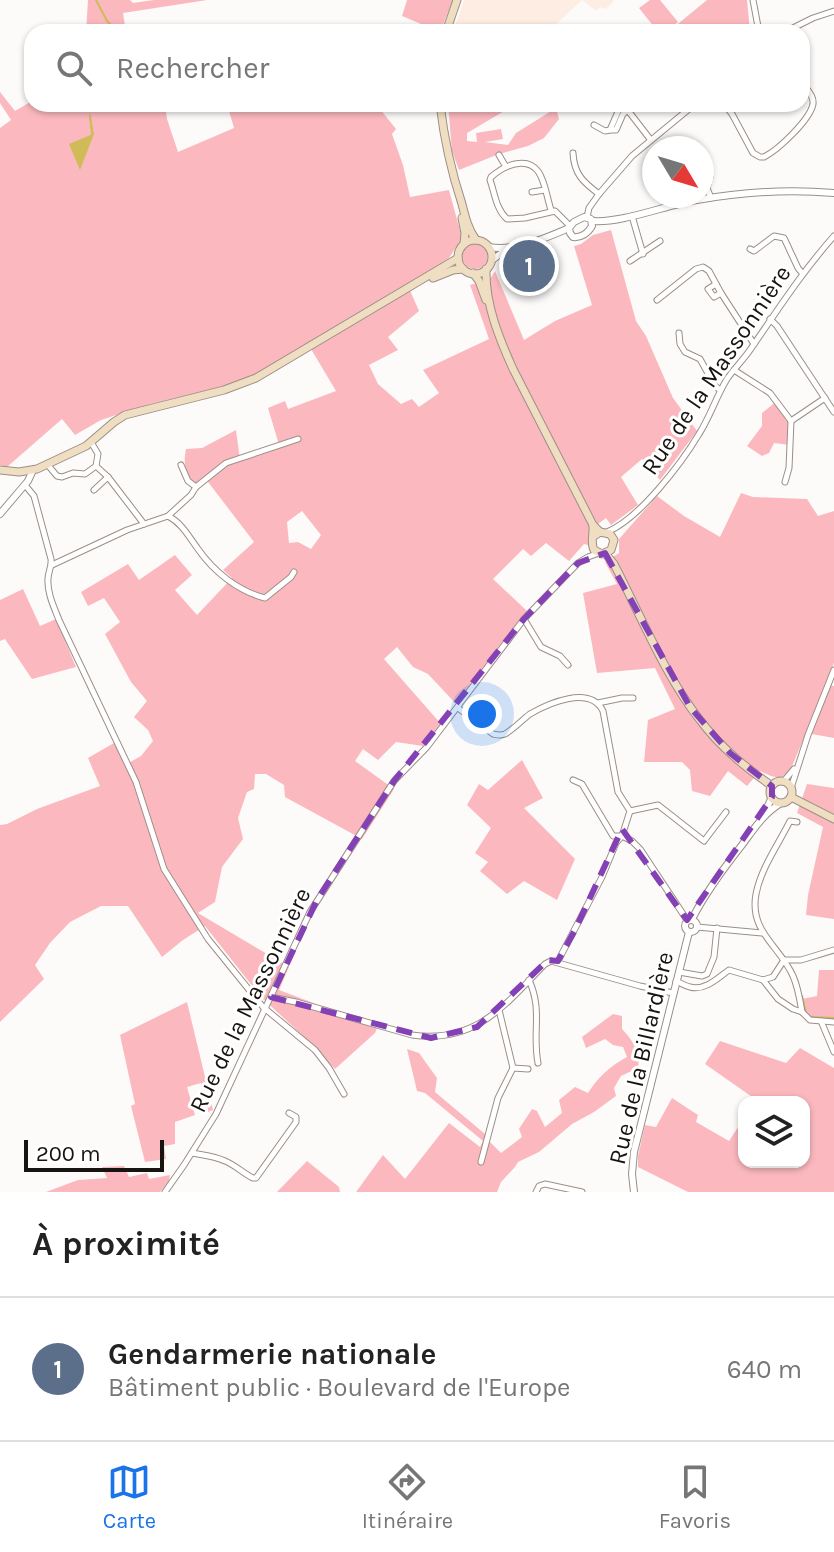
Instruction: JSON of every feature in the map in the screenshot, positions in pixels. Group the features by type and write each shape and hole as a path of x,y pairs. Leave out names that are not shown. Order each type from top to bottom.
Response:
{"main road":[{"path":"449,24 457,0"},
{"path":"441,112 465,233 464,244"},
{"path":"454,180 476,240"},
{"path":"413,286 453,270 478,273 486,269 492,260 489,247 484,242 476,240 460,248 458,258 463,269"},
{"path":"0,470 33,470 91,442 125,415 256,378 458,258"},
{"path":"486,269 493,316"},
{"path":"473,273 479,281 513,369 597,534 594,550 605,552 614,564 676,686 690,707 730,753 772,786"},
{"path":"597,534 614,540 605,552"},
{"path":"791,792 786,802 781,803 775,801 770,793 772,786 783,782 791,792 834,819"}],"street":[{"path":"753,0 758,24"},
{"path":"801,24 834,11"},
{"path":"610,130 618,112"},
{"path":"594,125 605,131 616,130 626,112"},
{"path":"630,112 648,136"},
{"path":"654,136 685,112"},
{"path":"730,112 753,153 764,157 796,131 810,112"},
{"path":"551,210 534,166 526,163 506,167 490,180 496,202 507,219 551,210 579,237 590,222 589,208 642,147"},
{"path":"573,153 577,175 599,194"},
{"path":"499,155 506,167"},
{"path":"532,192 545,190"},
{"path":"714,198 780,191 834,193"},
{"path":"489,247 512,246 553,236 590,222 665,208"},
{"path":"632,215 643,254"},
{"path":"750,249 754,251 774,236 784,238 802,273"},
{"name":"Rue de la Massonnière","path":"614,540 625,522 684,456 701,431 720,390 802,273 834,236"},
{"path":"630,261 660,241"},
{"path":"492,260 512,246"},
{"path":"657,300 696,269 703,267 709,271 754,344"},
{"path":"770,319 834,412"},
{"path":"679,333 685,352 700,359 720,390"},
{"path":"734,370 770,393 791,421 789,468 785,482"},
{"path":"791,421 825,398"},
{"path":"52,565 168,516 196,487 226,463 298,439"},
{"path":"47,464 57,476 85,474 96,466 98,454 91,442"},
{"path":"181,465 188,481 196,487"},
{"path":"96,466 144,524"},
{"path":"0,514 31,477 33,470"},
{"path":"23,472 25,485 37,503 52,565 48,576 49,592 59,620 141,795 164,869 208,939 265,1008 315,1050 344,1094"},
{"path":"85,474 89,483"},
{"path":"94,490 108,477"},
{"path":"168,516 183,528 215,570 252,595 265,598 294,572"},
{"name":"Rue de la Massonnière","path":"165,1192 216,1114 317,900 389,788 427,747 524,619 578,563 597,534 625,522"},
{"name":"Rue de la Massonnière","path":"578,563 605,552"},
{"path":"524,619 541,647 560,656 568,665"},
{"path":"791,792 799,762 834,670"},
{"path":"458,708 498,735 505,734 548,704 581,698 600,702 633,698"},
{"path":"600,702 618,792 630,811"},
{"path":"783,782 799,762"},
{"path":"573,780 582,784 613,836 622,836 640,849 697,927"},
{"path":"762,819 772,797"},
{"path":"697,927 693,932 684,928 705,893 762,819 781,803"},
{"path":"630,811 658,805 704,841 726,812"},
{"path":"558,961 622,836 630,811"},
{"path":"797,822 790,821 763,872 755,908 762,933 792,974 802,1012"},
{"path":"697,927 762,933"},
{"path":"679,972 705,975 714,957 717,928"},
{"name":"Rue de la Billardière","path":"634,1192 634,1152 689,932"},
{"path":"784,960 801,960 834,950"},
{"path":"676,981 700,988 729,970 763,980 773,977 784,960"},
{"path":"271,997 431,1038 477,1027 551,961 673,993"},
{"path":"529,980 538,1008 535,1044 538,1063"},
{"path":"763,980 778,999 810,1020 834,1022"},
{"path":"481,1162 498,1098 513,1068 499,1010"},
{"path":"821,1021 834,1052"},
{"path":"513,1068 528,1069"},
{"path":"192,1153 221,1159 256,1178 296,1122 296,1117 289,1113"},
{"path":"536,1192 539,1186 545,1184 582,1192"}],"highlighted area":[{"path":"605,553 690,707 730,753 772,786 772,797 687,920 622,829 558,961 548,960 477,1027 431,1038 271,997 317,900 394,781 524,619 578,563"}],"shaded area":[{"path":"88,0 130,0 133,3 207,0 123,13 125,24 86,24"},
{"path":"407,0 453,0 443,24 421,24 402,16"},
{"path":"464,0 582,0 556,24 456,24"},
{"path":"582,0 613,2 606,9 600,7 596,11"},
{"path":"650,0 660,0 678,22 652,24 639,8"},
{"path":"707,0 747,0 749,24 678,24"},
{"path":"0,92 15,111 24,106 24,112 166,112 178,152 234,128 229,112 382,112 396,129 392,134 410,197 449,190 462,238 449,258 408,286 419,311 388,337 398,350 369,365 378,384 401,404 412,399 419,407 439,393 423,370 489,339 470,285 490,279 495,271 524,340 555,321 592,305 574,246 593,235 611,230 636,321 646,336 673,398 697,431 660,480 642,459 621,477 638,505 611,525 606,518 590,530 588,545 584,544 569,561 546,543 531,556 523,549 493,579 527,611 457,705 428,674 413,667 397,647 384,659 441,724 423,746 396,742 378,760 363,749 355,761 394,789 362,839 285,797 284,785 266,774 255,774 254,789 247,792 238,818 243,839 222,867 215,902 198,913 289,967 279,990 379,1023 375,1033 335,1069 261,997 205,926 162,957 128,906 101,906 70,922 35,965 44,979 0,1022 0,825 100,786 88,758 114,743 125,765 141,756 153,741 148,730 134,717 147,701 131,682 105,634 120,622 104,598 88,606 81,592 128,564 139,580 175,555 192,575 175,590 197,615 232,578 223,570 254,542 205,478 195,485 192,481 186,468 186,449 202,448 236,430 240,460 280,448 268,408 285,401 288,409 336,391 308,344 238,383 150,404 101,420 75,435 62,419 7,467 0,465 0,128 11,120 0,103","holes":["302,511 321,535 311,549 298,542 289,543 287,522"]},
{"path":"89,112 94,134 80,170 69,144 93,134"},
{"path":"449,112 503,112 467,133 467,141 477,142 476,133 501,129 503,139 485,142 508,145 516,133 550,112 557,112 559,119 544,138 528,146 459,170 452,151"},
{"path":"475,243 484,247 488,256 484,265 475,269 466,265 462,256 466,247"},
{"path":"777,401 791,421 790,445 774,443 769,453 762,456 747,446 762,426 762,413"},
{"path":"741,493 753,497 807,499 818,516 834,511 834,663 825,685 834,686 834,738 806,733 790,771 780,778 760,771 747,786 728,771 710,796 692,791 690,770 682,762 644,762 648,720 675,709 655,668 597,673 583,593 617,584 605,562 619,553 619,539 657,496 720,537"},
{"path":"23,589 40,626 56,619 76,667 32,679 5,639 0,641 0,600"},
{"path":"522,760 543,798 524,808 575,859 557,900 524,881 507,894 480,871 488,862 475,853 491,828 467,805 479,784 488,790"},
{"path":"807,784 834,788 834,919 806,915 823,827 797,813"},
{"path":"819,970 834,970 834,1021 811,1018 805,1014 802,999 817,996"},
{"path":"187,1002 213,1110 208,1112 201,1083 187,1087 195,1115 175,1122 175,1144 164,1146 166,1159 145,1162 131,1106 135,1104 120,1035"},
{"path":"613,1014 622,1016 622,1029 633,1042 638,1068 621,1076 614,1088 616,1096 572,1124 539,1152 518,1162 501,1182 497,1192 356,1192 383,1155 405,1179 449,1123 480,1147 483,1141 425,1093 417,1091 407,1049 419,1053 437,1078 435,1092 485,1134 501,1153 522,1137 519,1129 532,1109 537,1111 545,1127 562,1113 559,1100 575,1087 588,1093 605,1072 627,1057 623,1047 605,1039 586,1048 582,1037"},
{"path":"720,1041 786,1063 800,1048 834,1068 834,1192 688,1192 638,1167 645,1125 656,1127 672,1098 698,1115 696,1122 729,1141 738,1127 738,1168 810,1168 810,1096 751,1096 705,1064"},
{"path":"307,1161 339,1187 340,1192 277,1192"},
{"path":"124,1166 129,1177 147,1173 149,1179 170,1175 169,1181 160,1192 46,1192 78,1180 107,1178 102,1167"}],"waterway":[{"path":"96,0 110,24"},
{"path":"90,116 92,134"},
{"path":"802,996 806,1013"},
{"path":"810,1017 834,1018"}],"place":[{"name":"Gendarmerie nationale","path":"529,266"}]}
